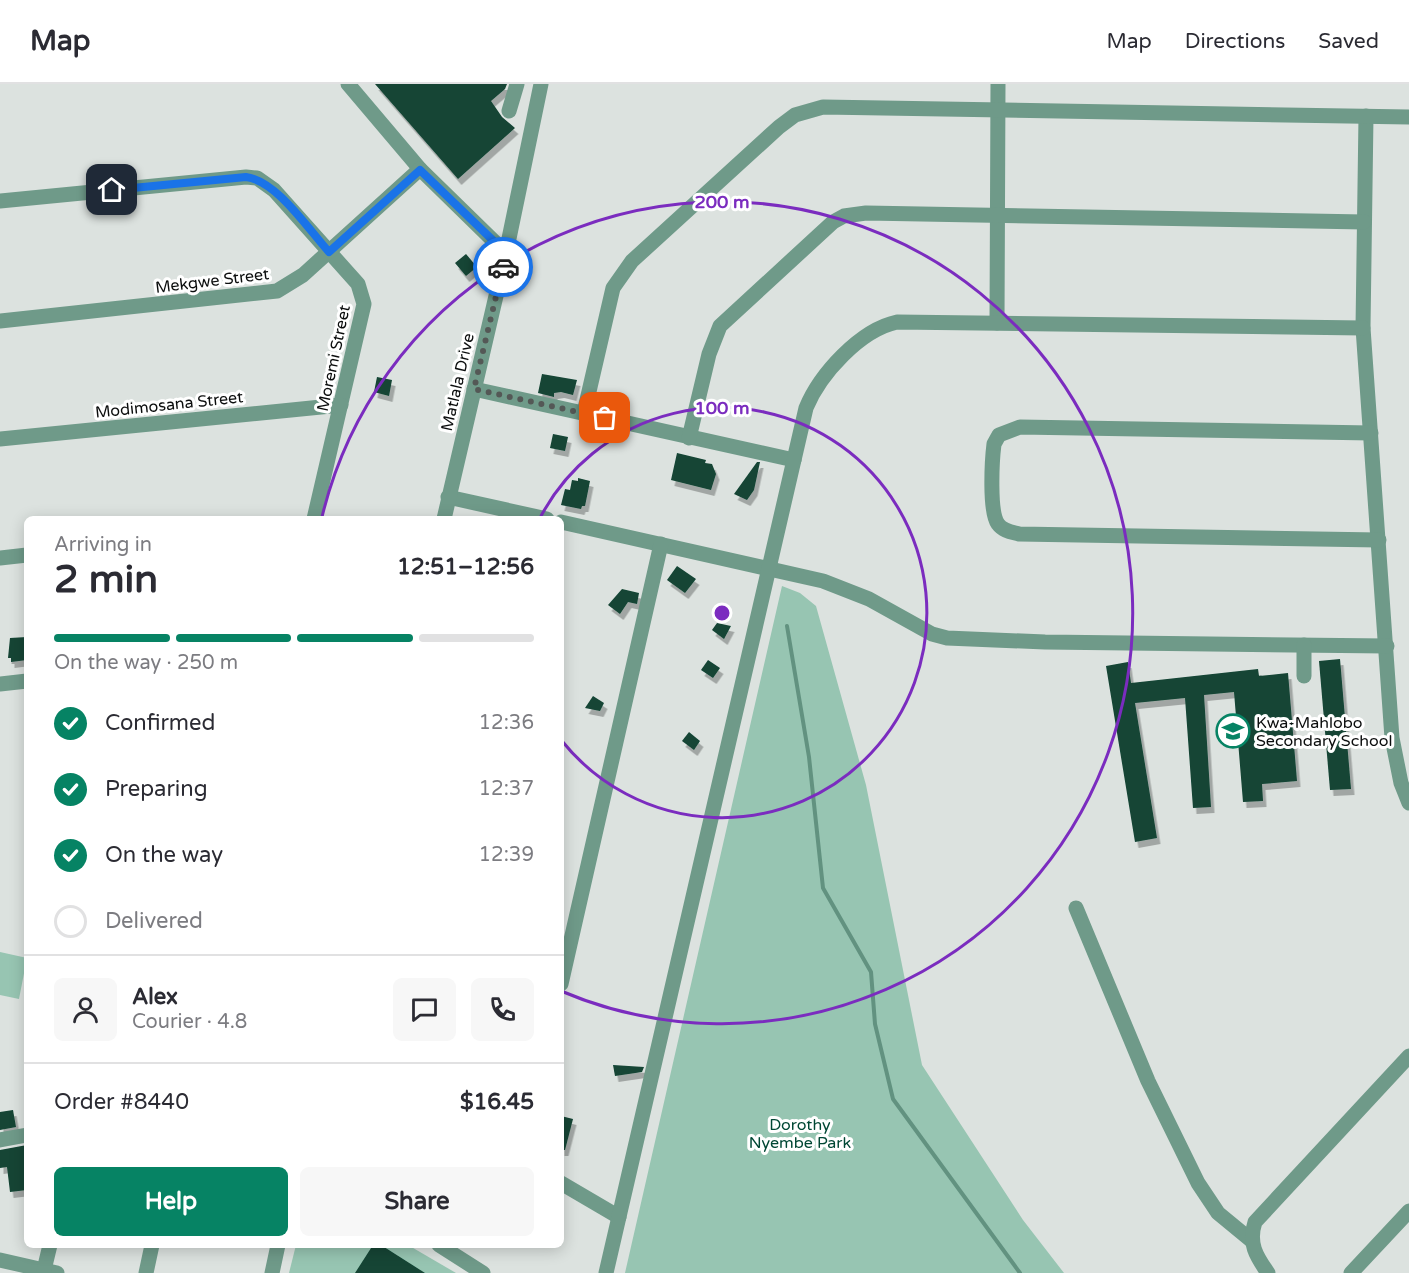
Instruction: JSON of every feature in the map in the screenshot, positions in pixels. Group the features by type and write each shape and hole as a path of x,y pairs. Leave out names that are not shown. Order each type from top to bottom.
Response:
{"street":[{"path":"348,84 420,170 506,253"},
{"path":"509,111 517,84"},
{"name":"Matlala Drive","path":"445,516 506,253 541,84"},
{"path":"997,323 998,84"},
{"path":"584,413 614,288 621,274 649,245 795,115 823,107 1409,117"},
{"path":"1366,116 1362,328 1392,738 1409,804"},
{"name":"Mekgwe Street","path":"0,321 263,294 288,285 329,252 420,170"},
{"name":"Moremi Street","path":"0,201 246,177 257,178 274,190 358,284 364,304 315,516"},
{"path":"689,438 709,354 720,326 833,222 844,216 866,213 1364,222"},
{"path":"606,1273 806,408 814,388 829,369 874,330 897,322 1362,328"},
{"path":"474,389 794,460"},
{"name":"Modimosana Street","path":"0,439 341,405"},
{"path":"1371,433 1020,427 999,435 994,444 994,509 996,521 1000,527 1019,534 1378,540"},
{"path":"448,497 534,516"},
{"path":"564,523 846,588 932,634 946,638 1045,642 1386,646"},
{"path":"564,971 662,544"},
{"path":"0,558 24,555"},
{"path":"1304,645 1304,676"},
{"path":"0,684 24,681"},
{"path":"1076,908 1148,1081 1198,1183 1218,1213 1252,1241"},
{"path":"1268,1273 1256,1256 1252,1241 1255,1222 1409,1056"},
{"path":"0,1140 24,1136"},
{"path":"564,1185 619,1217"},
{"path":"1351,1273 1409,1211"},
{"path":"0,1260 51,1272 50,1248"},
{"path":"146,1273 151,1248"},
{"path":"272,1273 277,1248"},
{"path":"444,1248 483,1273"}],"green space":[{"name":"Dorothy Nyembe Park","path":"782,586 800,593 816,606 866,785 922,1065 1023,1220 1064,1273 625,1273"},
{"path":"0,952 24,957 24,973 19,999 0,995"},
{"path":"295,1248 413,1248 456,1273 289,1273"}],"building":[{"path":"375,84 507,84 505,89 491,101 502,117 515,128 458,179"},
{"path":"466,254 477,267 466,276 455,263"},
{"path":"542,374 577,380 573,395 561,392 554,393 554,397 538,393"},
{"path":"377,377 392,380 389,396 374,392"},
{"path":"553,434 568,437 565,451 550,448"},
{"path":"677,453 706,460 705,463 712,464 716,474 711,490 671,480"},
{"path":"757,462 760,462 754,490 747,500 734,494"},
{"path":"578,478 590,481 585,506 581,509 561,505 565,489 570,490 572,480 578,481"},
{"path":"677,566 696,579 685,593 667,580"},
{"path":"622,589 639,593 637,604 628,602 620,614 608,605"},
{"path":"717,623 731,626 724,639 712,630"},
{"path":"24,637 24,660 11,662 11,658 8,658 10,638"},
{"path":"1340,659 1351,789 1330,790 1319,661"},
{"path":"708,660 720,668 713,678 701,670"},
{"path":"1128,662 1131,683 1258,669 1259,676 1288,673 1297,781 1262,784 1263,801 1243,802 1234,692 1204,695 1211,807 1193,808 1185,698 1135,703 1157,838 1135,842 1106,666"},
{"path":"593,696 604,703 600,711 585,708"},
{"path":"689,732 700,741 694,750 682,741"},
{"path":"613,1065 644,1067 642,1072 615,1076"},
{"path":"13,1110 16,1127 0,1130 0,1112"},
{"path":"564,1117 573,1119 564,1150"},
{"path":"24,1146 24,1190 10,1192 7,1167 0,1168 0,1150"},
{"path":"371,1248 386,1248 425,1273 355,1273"}],"waterway":[{"path":"787,626 809,757 823,888 871,972 875,1024 893,1099 1020,1273"}],"way so far":[{"path":"503,267 474,389 605,418"}],"place":[{"name":"Kwa-Mahlobo Secondary School","path":"1233,731"}],"route":[{"path":"112,190 246,177 257,178 274,190 329,252 420,170 506,253 503,267"}]}
